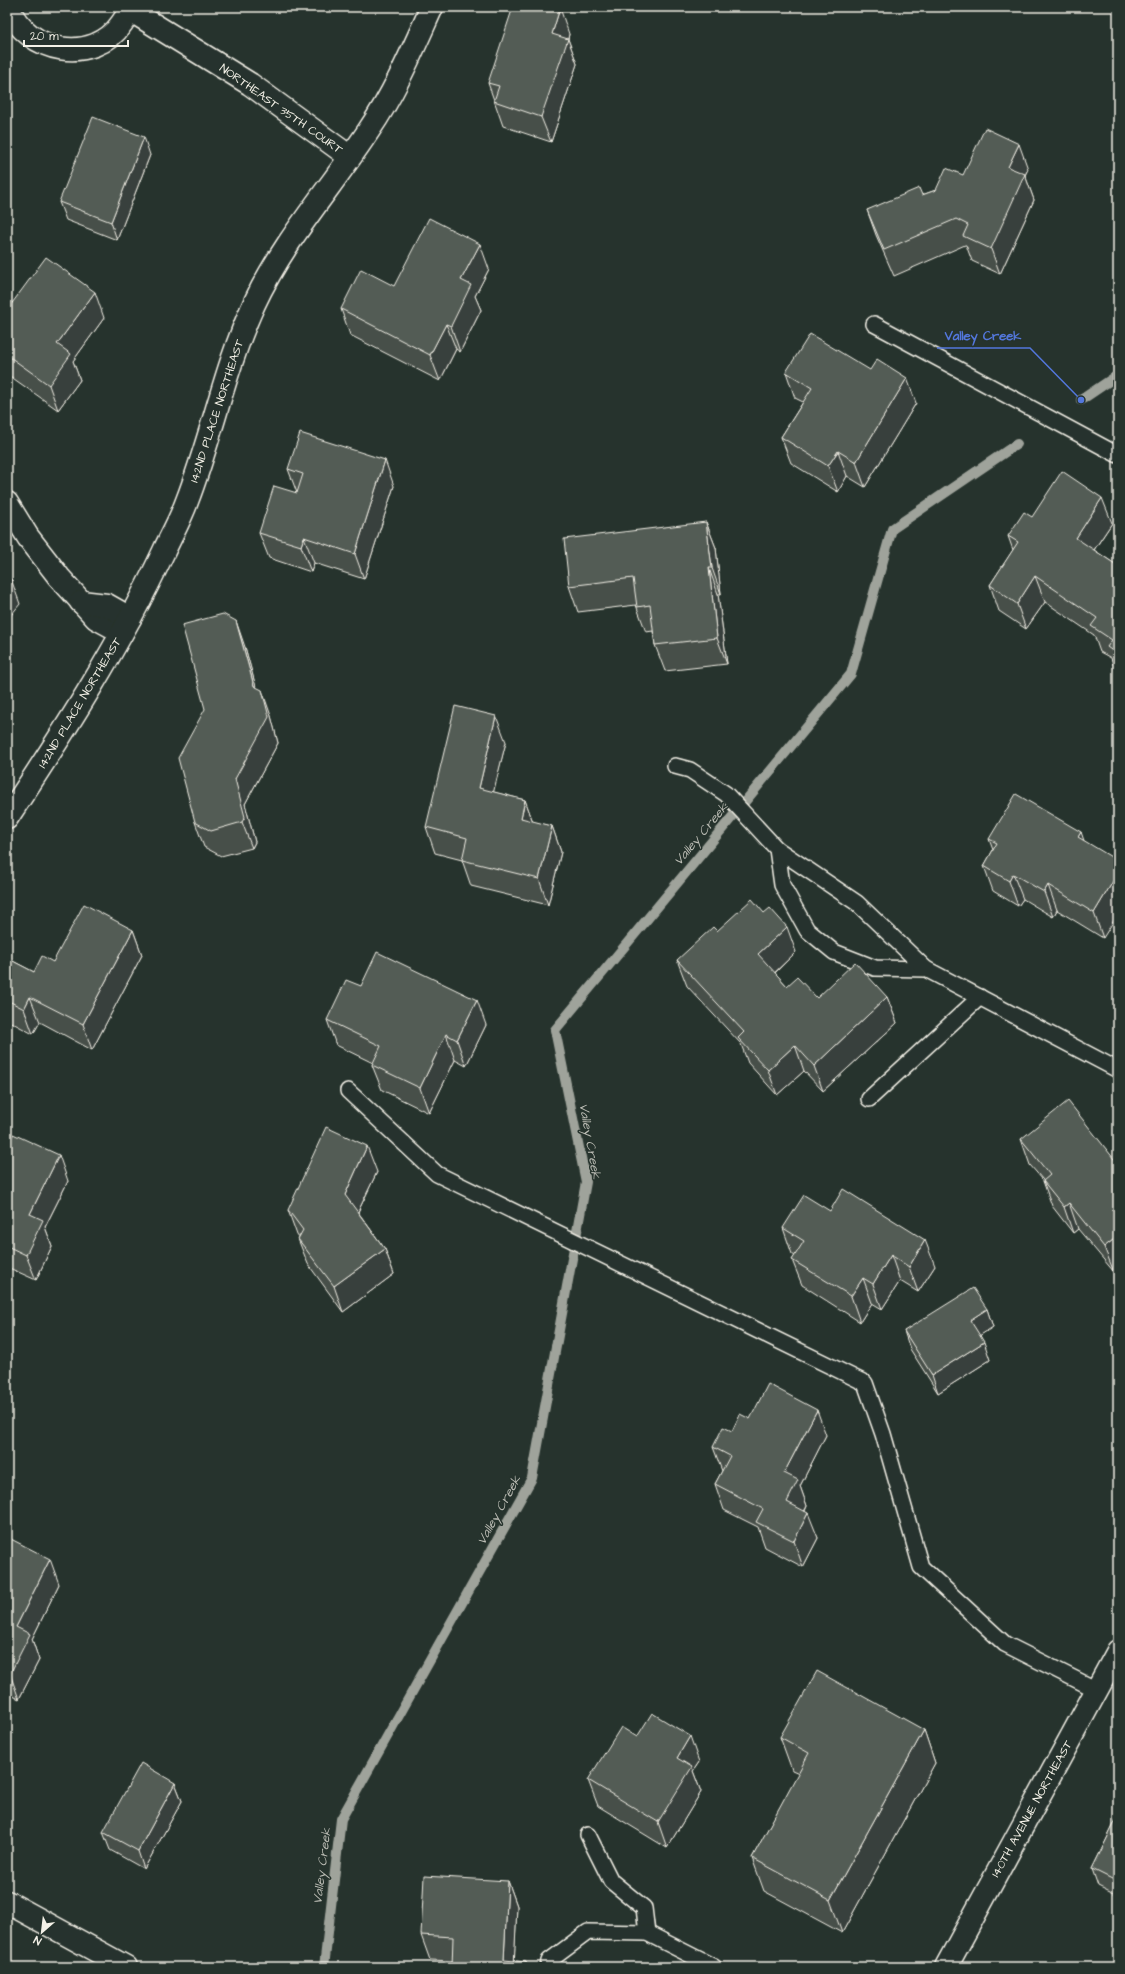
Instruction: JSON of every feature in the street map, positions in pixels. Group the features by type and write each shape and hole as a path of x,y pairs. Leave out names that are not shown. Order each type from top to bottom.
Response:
{"street":[{"name":"NORTHEAST 35TH COURT","path":"8,7 22,30 44,45 69,50 94,45 116,31 130,8 250,84 350,157"},
{"name":"142ND PLACE NORTHEAST","path":"7,818 64,733 126,625 153,574 187,501 235,353 255,303 283,252 350,157 395,88 432,7"},
{"path":"7,503 28,537 59,578 81,602 107,605 126,625"},
{"name":"140TH AVENUE NORTHEAST","path":"946,1967 1118,1651"},
{"path":"7,1902 126,1967"}],"lane":[{"path":"874,324 1118,455"},
{"path":"675,766 690,770 726,794 777,849 857,903 926,969 1118,1070"},
{"path":"777,849 782,885 807,930 834,952 875,968 926,969"},
{"path":"869,1099 980,998"},
{"path":"348,1091 437,1174 865,1383 883,1434 921,1568 1005,1644 1097,1690"},
{"path":"588,1835 610,1881 644,1908 647,1933"},
{"path":"548,1967 549,1961 588,1932 647,1933 714,1967"}],"building":[{"path":"513,7 560,8 552,34 568,39 541,117 494,101 499,86 488,83"},
{"path":"93,117 144,137 111,222 59,202"},
{"path":"985,128 1019,144 1008,167 1025,174 991,249 963,236 968,225 956,219 884,250 867,210 919,188 922,195 936,190 946,168 963,175"},
{"path":"429,218 480,244 461,280 471,285 451,326 446,324 430,355 341,309 361,269 394,286"},
{"path":"46,257 95,292 57,344 71,354 49,385 7,355 7,310"},
{"path":"810,334 870,370 877,359 907,378 856,462 838,451 828,466 781,437 812,388 786,372"},
{"path":"300,433 385,460 355,554 304,537 301,546 259,533 274,486 297,493 303,474 288,469"},
{"path":"1062,471 1102,498 1076,538 1118,566 1118,655 1107,647 1112,640 1091,626 1097,618 1035,576 1017,604 990,585 1018,542 1008,536 1024,512 1032,517"},
{"path":"706,522 712,568 709,568 717,638 655,645 650,605 637,607 633,578 569,586 564,539"},
{"path":"7,575 11,579 7,584"},
{"path":"223,614 236,621 254,686 262,690 269,717 235,779 245,817 242,822 211,831 195,822 178,758 205,709 182,625"},
{"path":"455,706 496,716 479,788 525,800 521,818 552,826 539,879 462,860 467,838 426,827"},
{"path":"1016,794 1081,832 1078,837 1118,861 1118,873 1094,913 1048,885 1044,892 1013,874 1009,881 984,866 997,843 989,839"},
{"path":"752,899 764,913 770,908 787,927 758,954 787,986 797,977 817,998 855,962 887,997 814,1066 795,1045 768,1070 738,1038 744,1032 677,960 713,927 717,931"},
{"path":"84,904 133,930 83,1024 30,997 24,1009 7,1000 7,958 34,972 42,956 53,962"},
{"path":"377,952 477,1000 457,1040 446,1034 420,1088 372,1065 381,1046 327,1020 346,980 361,986"},
{"path":"1068,1101 1118,1164 1118,1236 1104,1247 1069,1203 1064,1207 1043,1181 1050,1175 1021,1139"},
{"path":"326,1127 367,1146 345,1195 385,1249 334,1286 298,1239 303,1230 288,1210"},
{"path":"13,1134 59,1155 30,1214 43,1220 26,1255 7,1246 7,1147"},
{"path":"843,1189 925,1240 909,1267 891,1255 873,1284 863,1278 851,1296 792,1260 804,1241 783,1228 804,1195 830,1211"},
{"path":"973,1288 987,1309 970,1320 984,1342 932,1375 904,1331"},
{"path":"768,1384 817,1410 784,1473 798,1480 787,1502 808,1513 794,1541 756,1522 763,1509 715,1484 730,1456 713,1447 723,1427 732,1431 740,1414 750,1419"},
{"path":"7,1537 50,1559 16,1627 30,1634 10,1674 7,1672"},
{"path":"817,1671 924,1730 830,1900 752,1858 809,1753 780,1737"},
{"path":"652,1713 690,1736 677,1758 692,1767 658,1822 588,1780 621,1727 637,1737"},
{"path":"141,1763 175,1783 138,1851 103,1832"},
{"path":"1118,1816 1118,1877 1116,1881 1092,1869"},
{"path":"424,1876 508,1881 504,1960 526,1962 526,1967 452,1967 453,1937 421,1935"}],"waterway":[{"name":"Valley Creek","path":"1081,400 1118,375"},
{"name":"Valley Creek","path":"324,1967 341,1819 532,1478 586,1182 555,1030 851,674 892,529 1017,444"}],"place":[{"name":"Valley Creek","path":"1081,400"}]}
